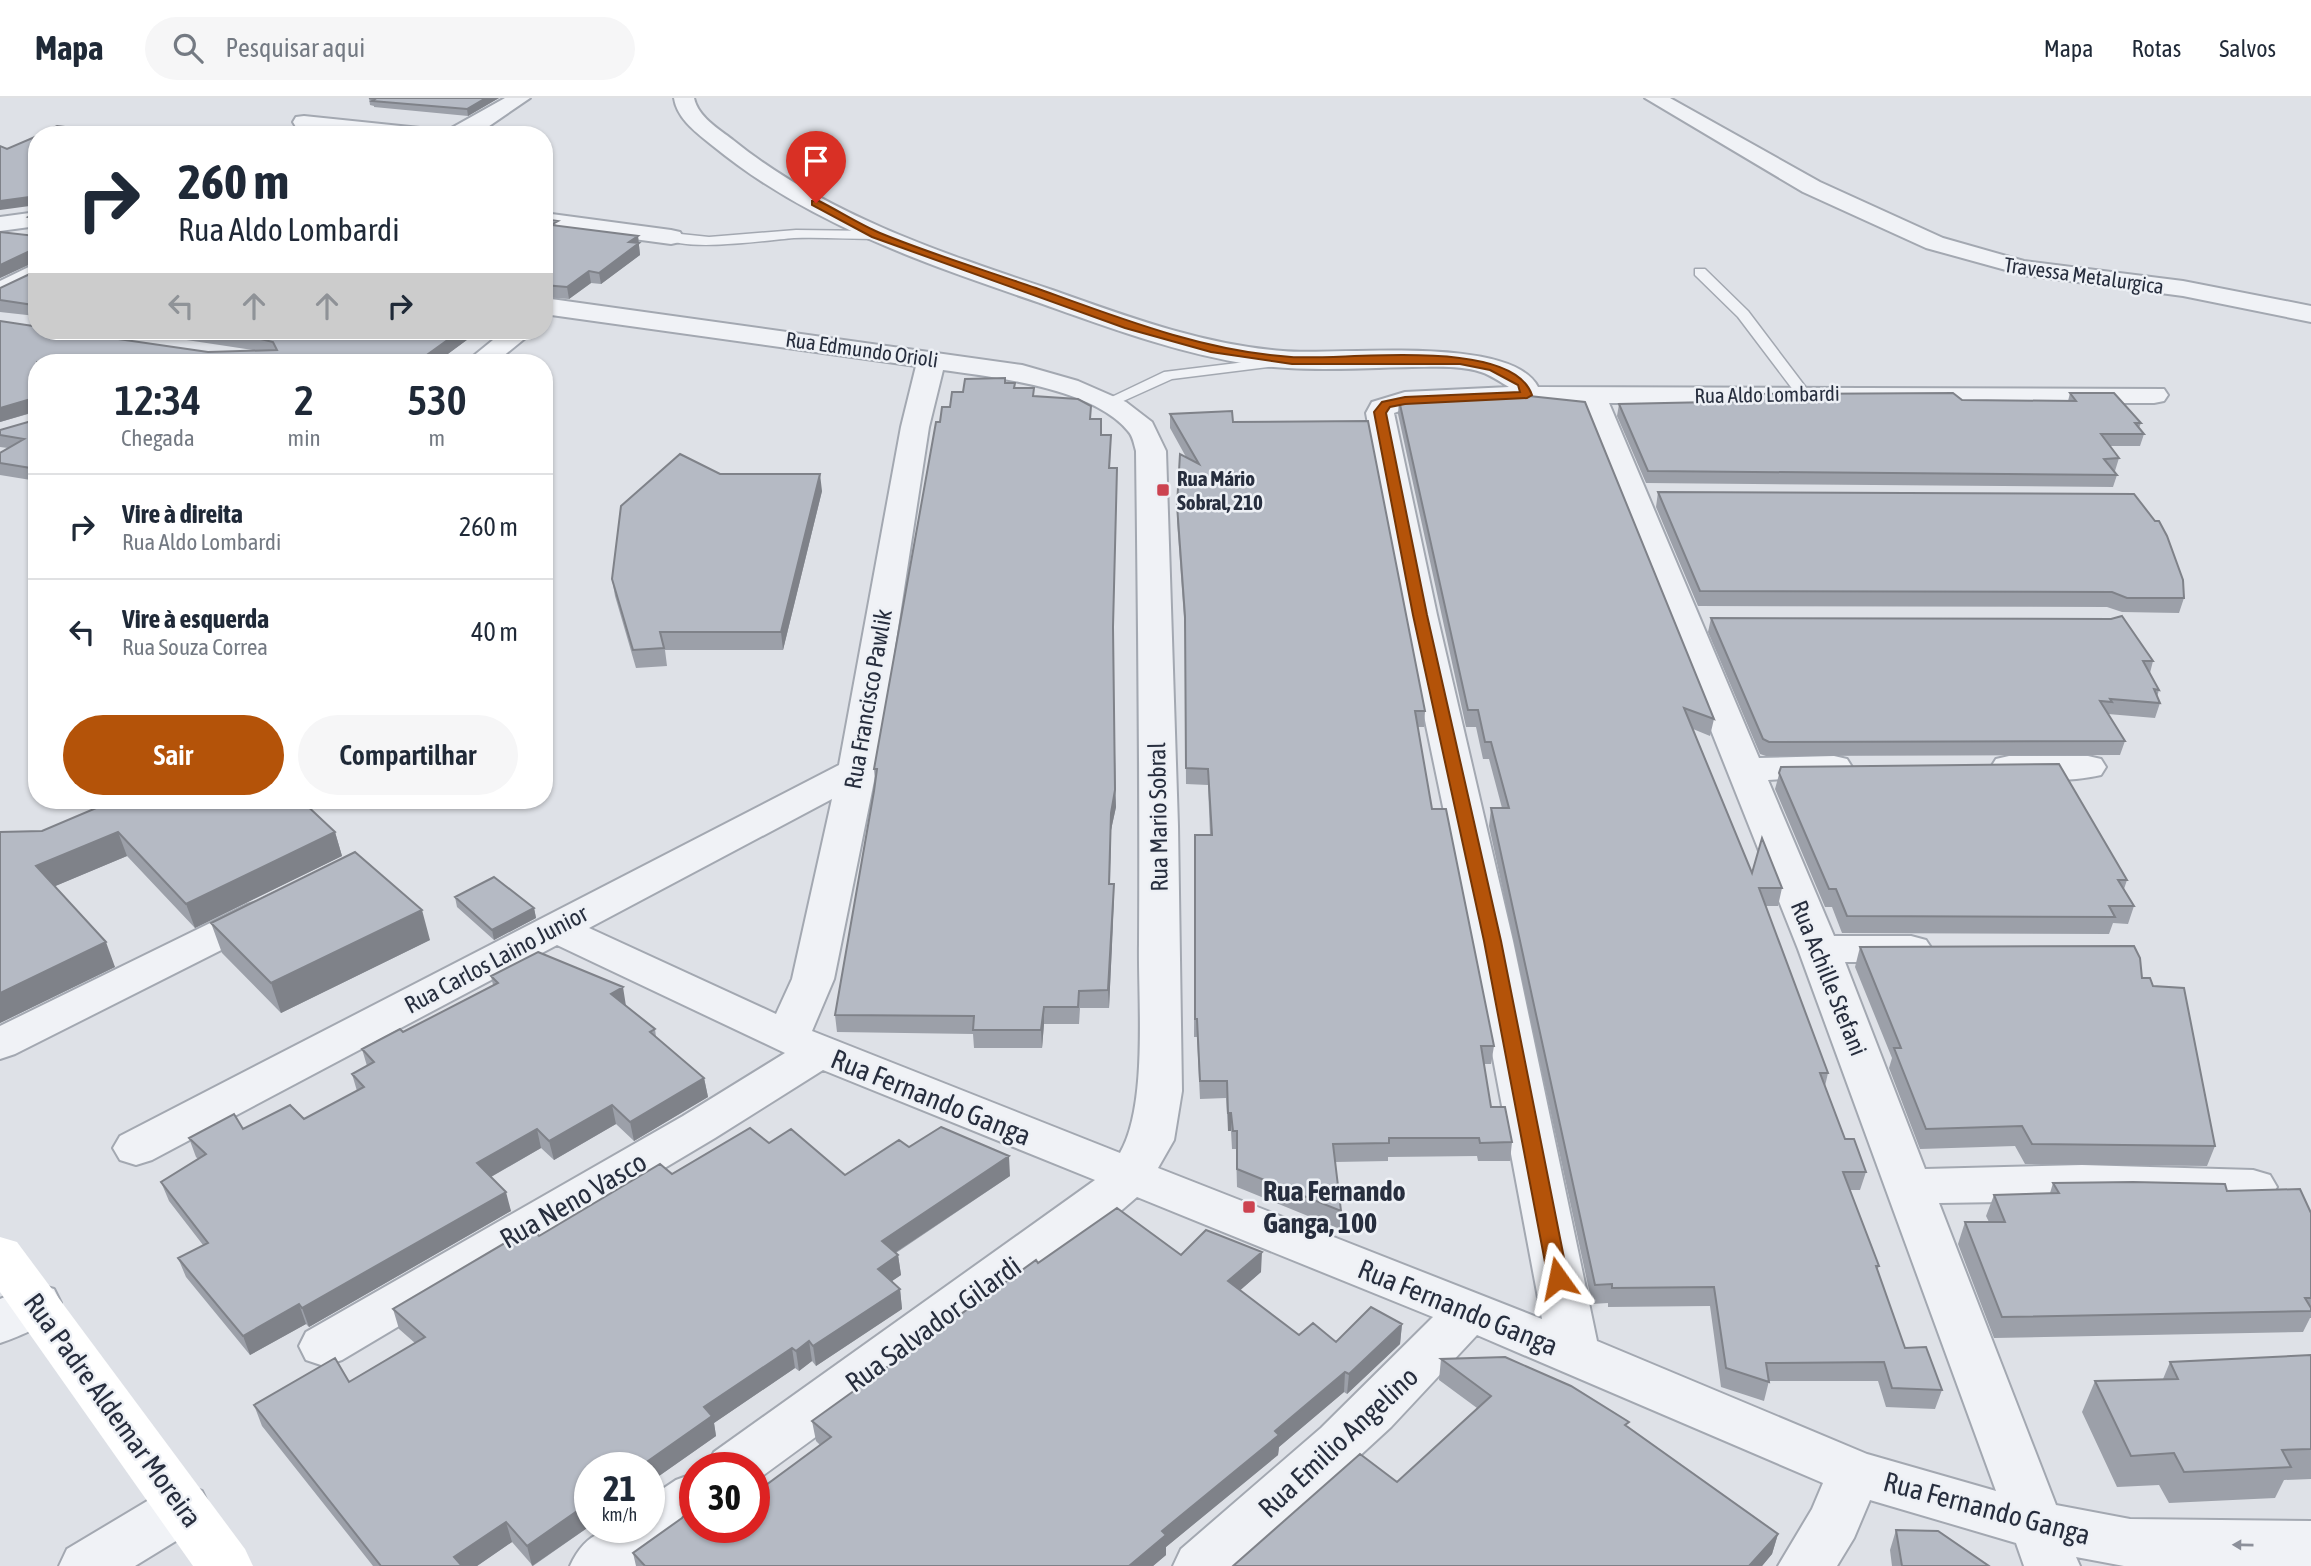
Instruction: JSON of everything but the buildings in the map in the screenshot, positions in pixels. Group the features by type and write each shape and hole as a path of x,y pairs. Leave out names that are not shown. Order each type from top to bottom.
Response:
{"main road":[{"name":"Rua Padre Aldemar Moreira","path":"0,1255 18,1313 183,1508 225,1566"}],"street":[{"path":"474,126 520,98"},
{"path":"684,98 685,105 694,118 731,152 876,235 1165,337 1215,350 1292,360 1469,362 1507,373 1523,384 1527,395"},
{"name":"Travessa Metalurgica","path":"1655,98 1863,214 1951,249 2013,266 2094,280 2168,287 2311,314"},
{"path":"297,126 337,104"},
{"path":"304,122 340,126"},
{"path":"0,224 28,220"},
{"path":"553,221 671,237"},
{"path":"0,233 28,237"},
{"path":"0,291 28,275"},
{"name":"Rua Edmundo Orioli","path":"553,310 932,358 1022,373 1105,404 1142,427 1151,451"},
{"path":"490,354 509,340"},
{"name":"Rua Francisco Pawlik","path":"804,1043 813,978 857,771 915,427 932,358"},
{"name":"Rua Aldo Lombardi","path":"1574,1353 1492,941 1420,615 1380,412 1382,408 1405,400 1527,395 2154,395"},
{"name":"Rua Achille Stefani","path":"1592,396 1648,496 1704,619 1743,770 1819,949 2044,1546"},
{"name":"Rua Mario Sobral","path":"1130,1177 1151,1140 1160,1091 1159,826 1151,451"},
{"path":"1743,770 1868,767"},
{"path":"1978,767 2088,767"},
{"name":"Rua Carlos Laino Junior","path":"136,1148 857,771"},
{"path":"0,1044 296,897"},
{"name":"Rua Fernando Ganga","path":"555,928 804,1043 1130,1177 1574,1353 1854,1472 1928,1496 2044,1546 2130,1543 2311,1545"},
{"path":"1819,949 1954,950"},
{"name":"Rua Neno Vasco","path":"324,1346 687,1134 804,1043"},
{"name":"Rua Salvador Gilardi","path":"755,1452 1084,1215 1130,1177"},
{"path":"1910,1187 2032,1182 2169,1182 2253,1187"},
{"name":"Rua Emilio Angelino","path":"1201,1566 1348,1438 1420,1369 1468,1312"},
{"path":"1806,1566 1835,1521 1854,1472"},
{"path":"87,1566 183,1508"},
{"path":"598,1566 679,1508"}],"lane":[{"path":"671,237 709,241 796,234 876,235"},
{"path":"1700,272 1744,314 1802,393"},
{"path":"1105,404 1169,375 1197,369 1292,360"}],"place":[{"name":"Rua Mário Sobral, 210","path":"1163,490"},
{"name":"Rua Fernando Ganga, 100","path":"1249,1207"}],"route":[{"path":"816,203 876,235 1129,326 1215,350 1257,358 1292,360 1460,360 1493,367 1523,384 1527,395 1405,400 1386,404 1380,412 1420,615 1492,941 1558,1278"}]}
